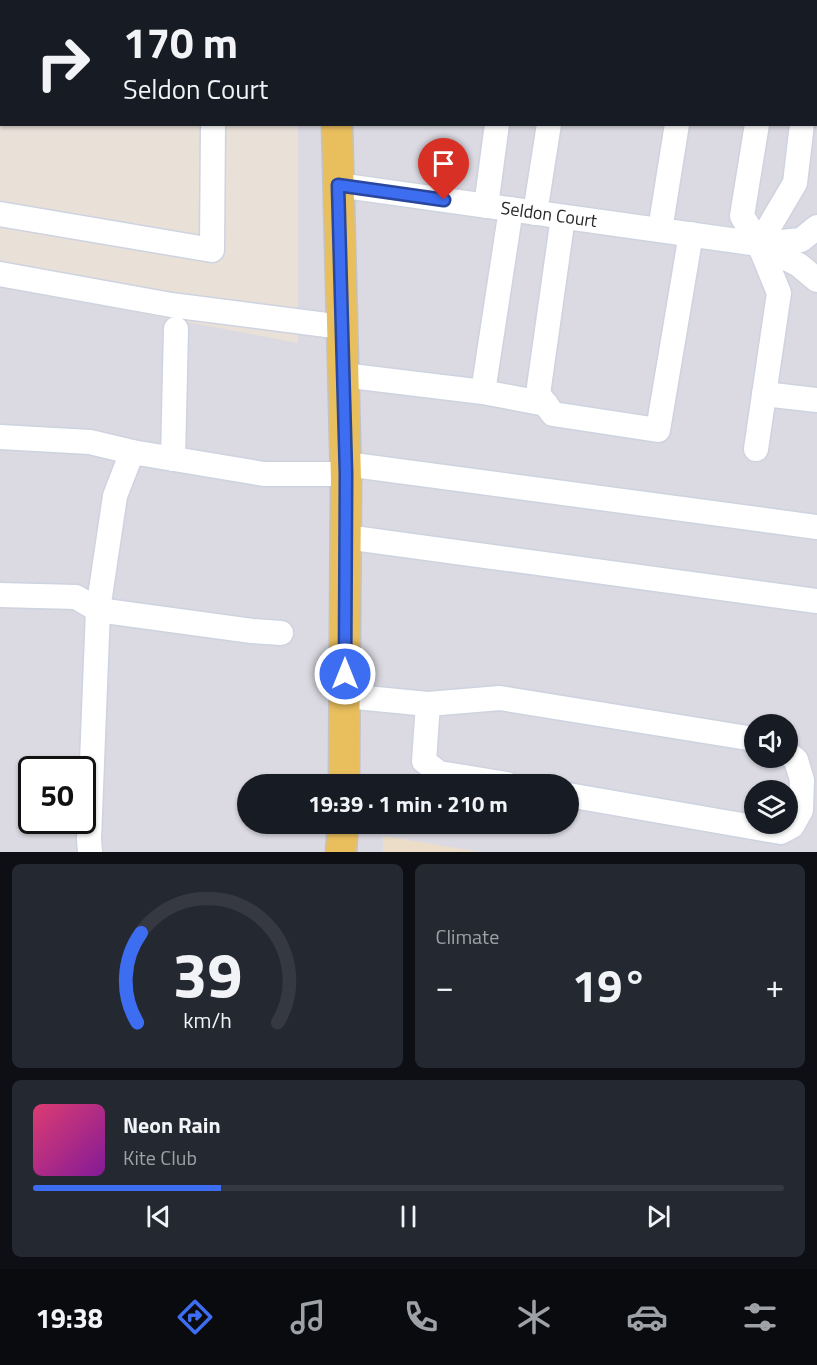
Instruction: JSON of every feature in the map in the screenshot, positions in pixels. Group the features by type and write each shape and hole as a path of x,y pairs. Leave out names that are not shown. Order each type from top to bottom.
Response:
{"main road":[{"path":"337,126 346,469 344,774"},
{"path":"341,852 342,834"}],"street":[{"path":"0,214 212,250 213,126"},
{"path":"486,206 497,126"},
{"path":"535,213 549,126"},
{"path":"660,230 677,126"},
{"path":"756,449 779,293 759,244 742,216 757,126"},
{"path":"759,244 795,183 802,126"},
{"name":"Seldon Court","path":"338,185 759,244"},
{"path":"483,392 511,209"},
{"path":"563,217 538,394 553,414 658,430 691,234"},
{"path":"759,244 801,240 817,226"},
{"path":"759,244 799,265 817,280"},
{"path":"0,274 171,305 342,327"},
{"path":"173,459 176,329"},
{"path":"343,375 483,392 546,404"},
{"path":"764,394 817,400"},
{"path":"0,437 90,442 132,452 264,474 346,469 817,527"},
{"path":"90,852 98,610 115,496 132,452"},
{"path":"346,537 817,602"},
{"path":"0,596 76,597 98,610 281,633"},
{"path":"345,696 428,704 500,698 744,737"},
{"path":"428,704 424,761 439,773 445,774"},
{"path":"579,797 781,832 792,826 801,810 802,780 798,767"}],"shaded area":[{"path":"298,126 817,126 817,852 480,852 383,836 383,852 0,852 0,287 298,343"},
{"path":"383,836 480,852 383,852"}],"route":[{"path":"345,674 346,474 338,185 444,200"}]}
